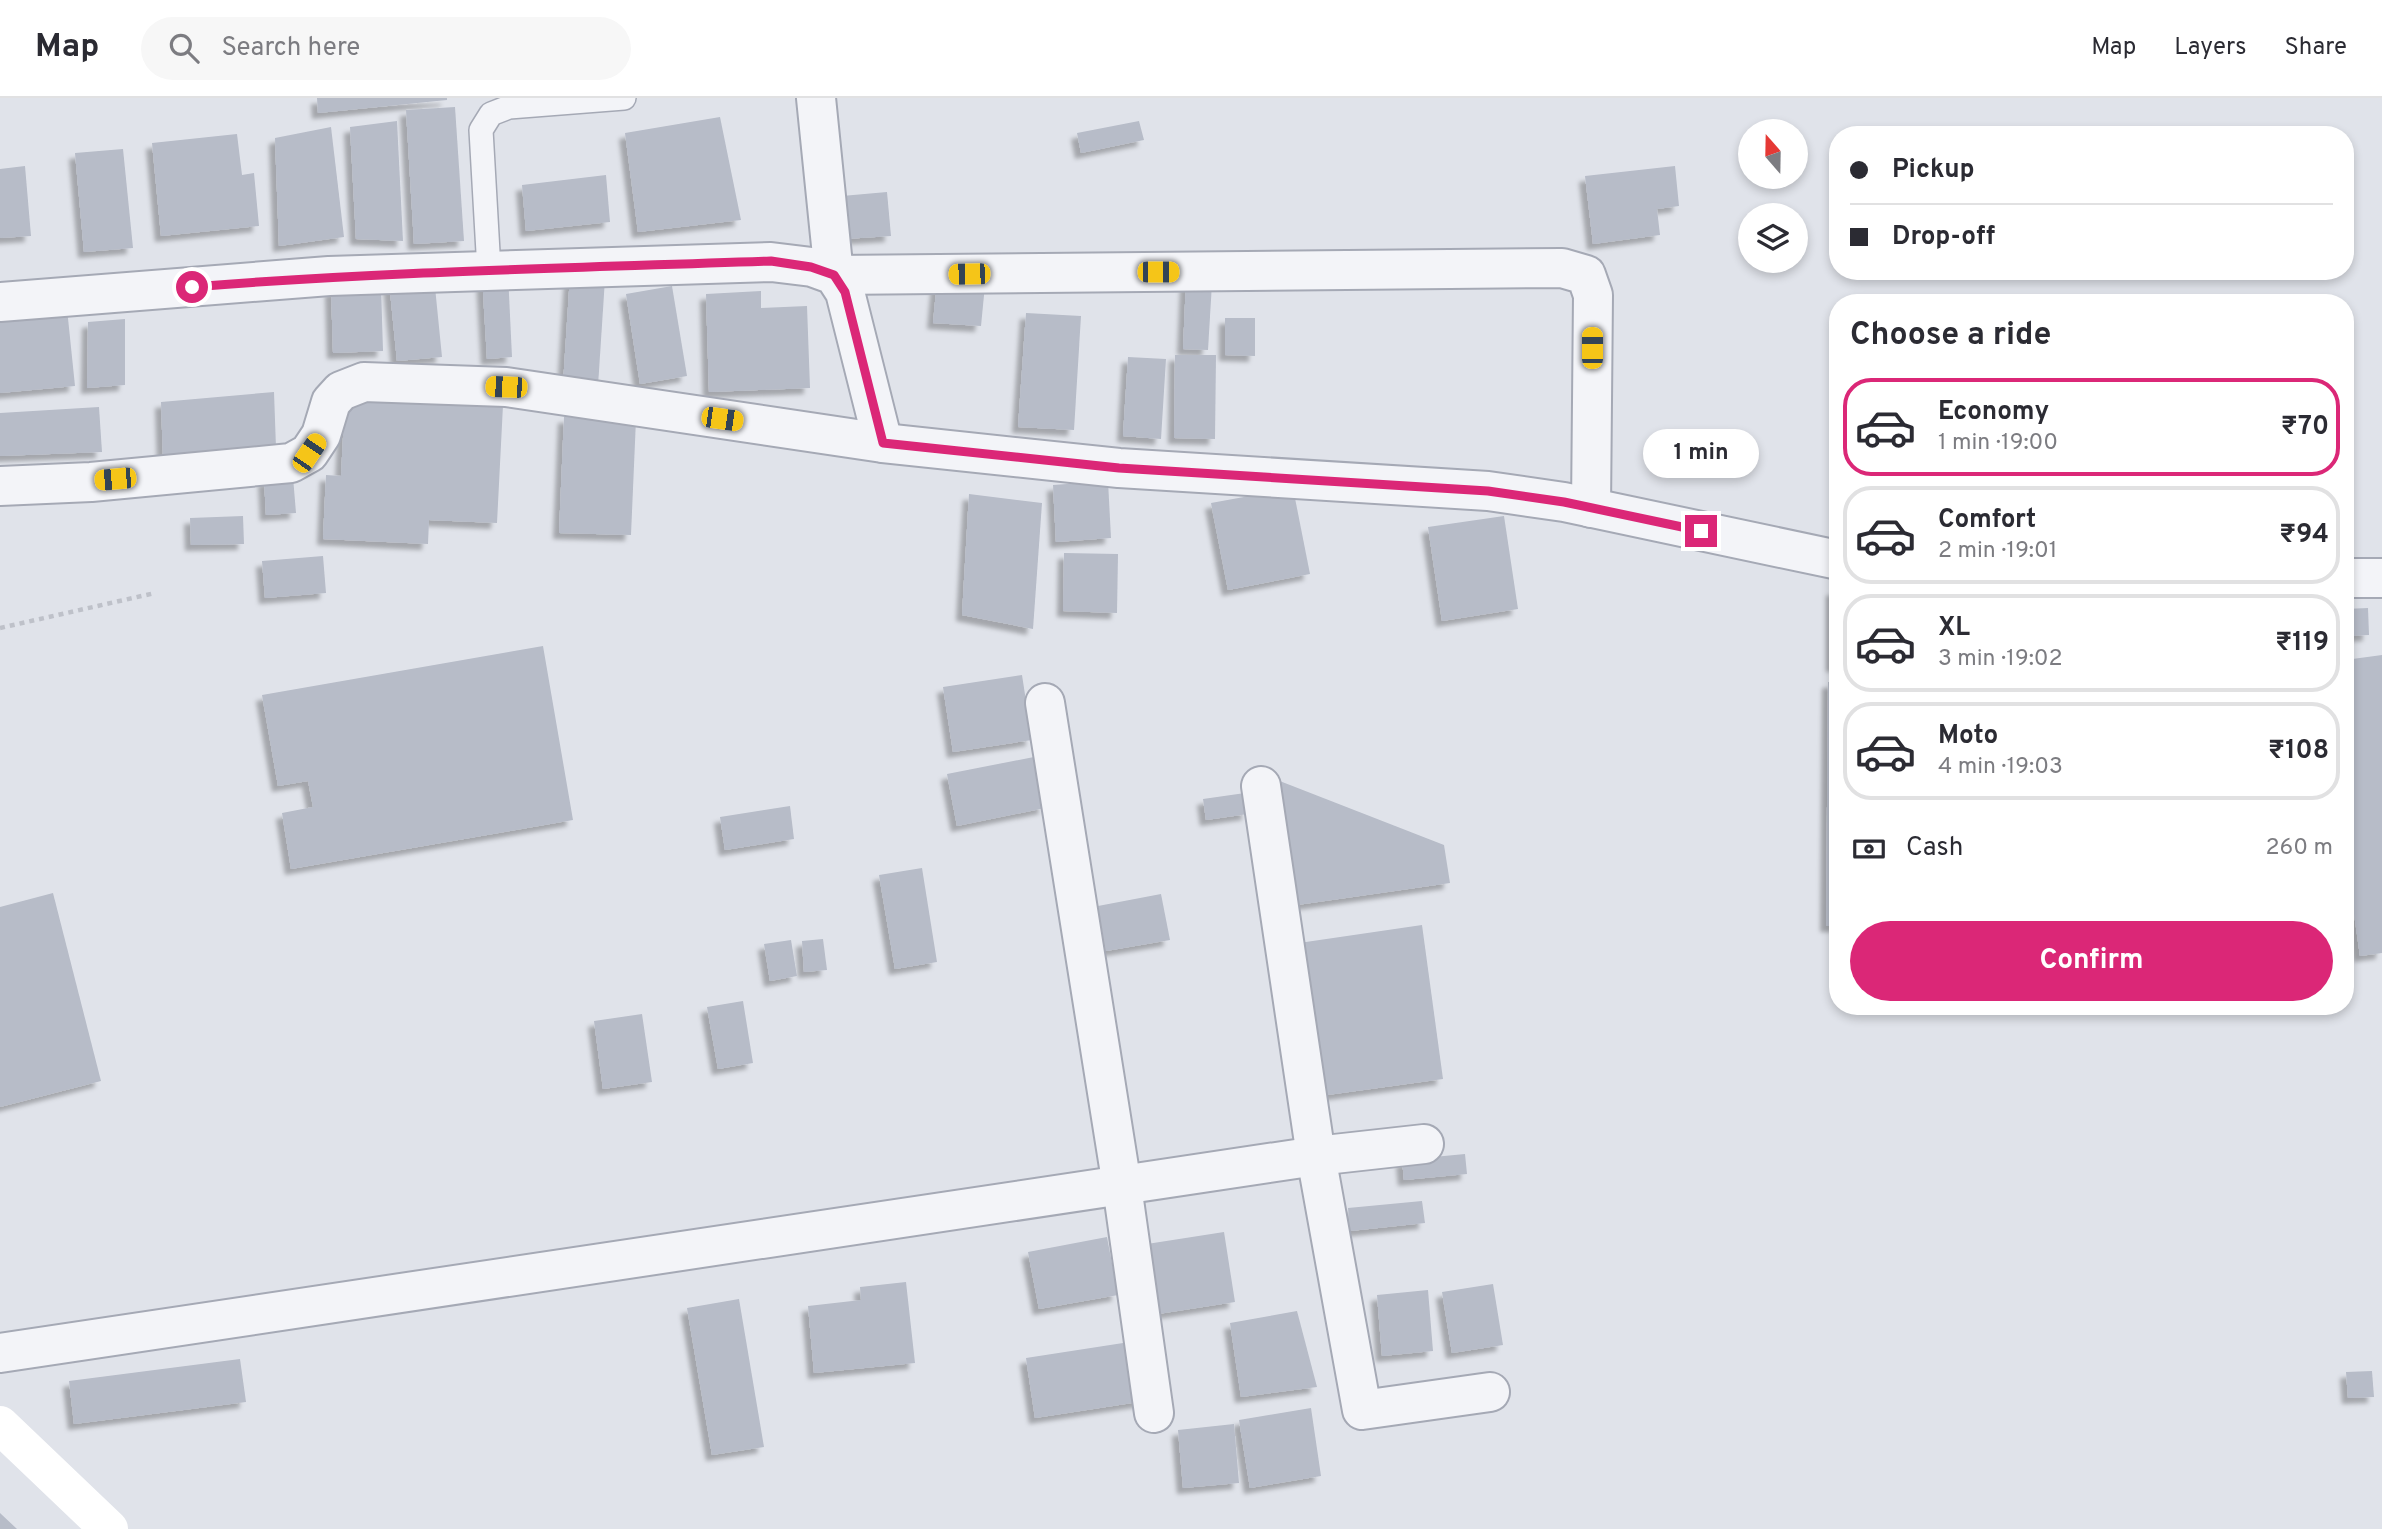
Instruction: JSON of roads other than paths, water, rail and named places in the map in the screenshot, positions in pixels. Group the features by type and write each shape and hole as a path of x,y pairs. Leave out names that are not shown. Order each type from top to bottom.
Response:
{"street":[{"path":"816,98 834,275 845,292 883,443"},
{"path":"0,302 329,276 771,261 811,267 834,275 1562,268 1586,275 1593,295 1591,508"},
{"path":"0,486 91,482 291,463 309,453 321,435 331,402 341,391 364,382 506,387 883,443 1119,468 1488,491 1591,508 1829,558"},
{"path":"2354,578 2382,578"},
{"path":"1045,703 1122,1186 1154,1413"},
{"path":"1261,786 1316,1156 1362,1410 1490,1392"},
{"path":"0,1353 1316,1156 1424,1144"},
{"path":"0,1425 109,1529"}],"lane":[{"path":"489,270 481,130 491,114 509,107 624,98"}]}
